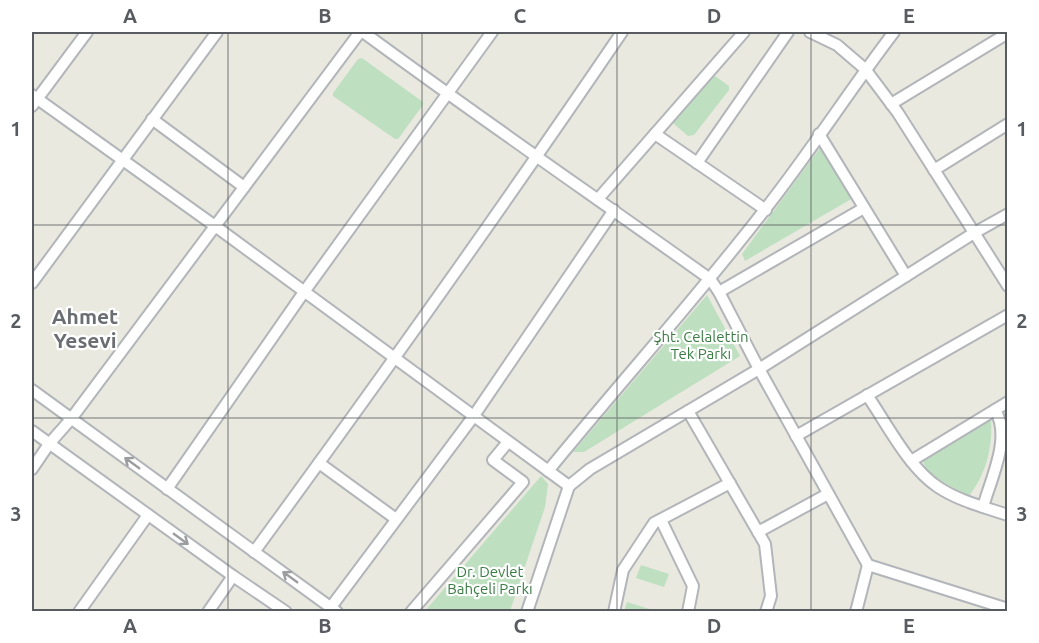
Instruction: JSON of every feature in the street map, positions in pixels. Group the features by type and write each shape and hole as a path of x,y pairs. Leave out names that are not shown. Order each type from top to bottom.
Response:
{"street":[{"path":"87,32 33,100 215,226 569,486"},
{"path":"32,283 121,159 217,32"},
{"path":"32,469 361,32 710,279 720,292 759,369 868,565 1008,609"},
{"path":"167,489 304,292 492,32"},
{"path":"254,552 395,359 622,32"},
{"path":"598,199 744,32"},
{"path":"697,163 788,32"},
{"path":"810,32 837,45 866,69 1008,286"},
{"path":"548,471 766,210 894,32"},
{"path":"891,104 1008,33"},
{"path":"152,119 244,187"},
{"path":"934,170 1008,124"},
{"path":"655,134 766,210"},
{"path":"819,134 906,276"},
{"path":"720,292 864,208"},
{"path":"32,390 334,609 396,519 473,417 614,210"},
{"path":"527,612 569,486 590,469 759,369 974,233 1008,214"},
{"path":"796,436 1008,315"},
{"path":"867,395 911,461 936,486 953,496 1008,515"},
{"path":"911,461 1008,402"},
{"path":"982,507 1002,440 1001,422 995,410"},
{"path":"688,411 765,544 771,596 766,612"},
{"path":"32,431 232,576 286,612"},
{"path":"411,612 523,482 493,459 508,442"},
{"path":"319,463 396,519"},
{"path":"614,612 623,570 654,523 730,483"},
{"path":"758,532 828,494"},
{"path":"79,612 148,515"},
{"path":"660,520 693,586 688,612"},
{"path":"856,612 868,565"},
{"path":"208,612 232,576"}],"green space":[{"path":"362,58 423,102 398,139 333,96 358,59"},
{"path":"715,76 729,86 729,90 694,135 688,136 674,124 674,121 710,77"},
{"path":"820,148 825,150 853,198 745,261 742,254"},
{"name":"Şht. Celalettin Tek Parkı","path":"707,295 740,356 584,452 573,452"},
{"path":"988,418 991,420 991,430 987,460 980,479 969,496 935,477 925,466 923,460 930,453"},
{"name":"Dr. Devlet Bahçeli Parkı","path":"541,476 548,484 545,507 510,611 425,611"},
{"path":"641,565 669,574 664,587 636,578"},
{"path":"627,602 656,611 624,611"}],"district":[{"name":"Ahmet Yesevi","path":"85,329"}]}
